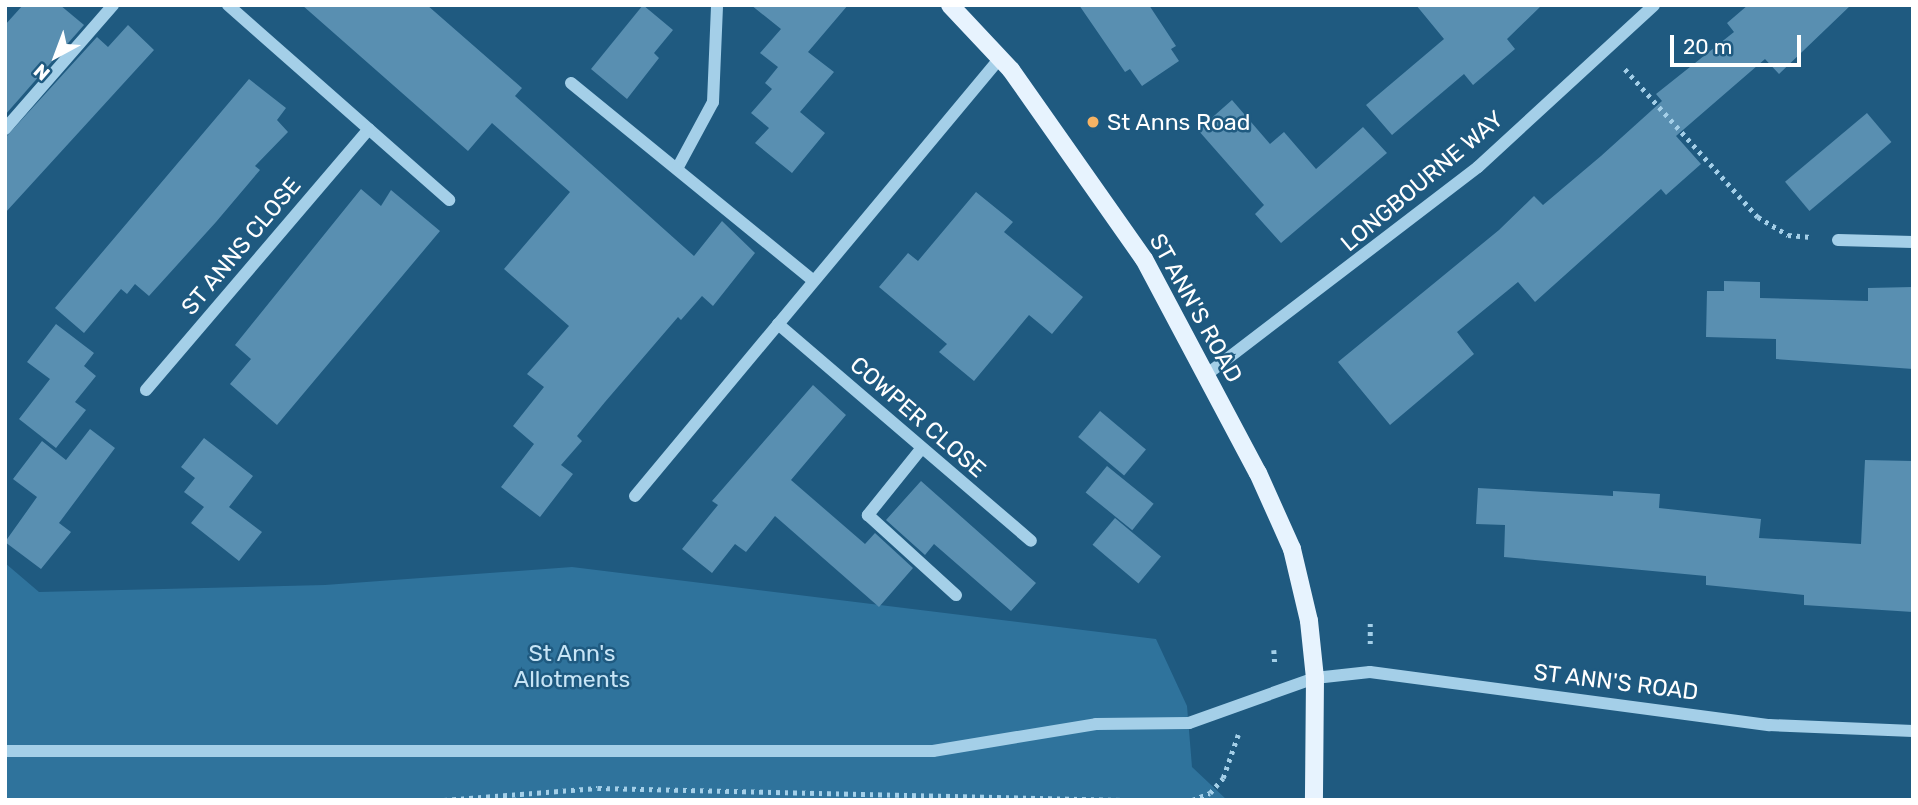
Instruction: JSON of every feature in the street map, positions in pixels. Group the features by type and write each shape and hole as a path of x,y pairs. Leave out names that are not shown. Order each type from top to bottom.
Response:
{"main road":[{"name":"ST ANN'S ROAD","path":"950,5 1000,58 1144,259 1206,375 1292,549 1309,621 1315,678 1314,800"}],"street":[{"path":"5,128 113,5"},
{"path":"228,5 449,200"},
{"path":"678,167 713,102 717,5"},
{"name":"LONGBOURNE WAY","path":"1206,375 1478,167 1654,5"},
{"path":"635,496 1000,58"},
{"path":"570,83 678,167 814,281"},
{"name":"ST ANNS CLOSE","path":"146,390 369,129"},
{"path":"1838,240 1913,242"},
{"name":"COWPER CLOSE","path":"778,324 1031,541"},
{"path":"921,449 868,515 956,595"},
{"name":"ST ANN'S ROAD","path":"1315,678 1395,674 1520,695 1769,725 1913,731"},
{"path":"5,751 933,751 1096,724 1189,723 1249,704 1315,678"}],"path":[{"path":"1606,48 1758,217 1788,235 1838,240"},
{"path":"1192,800 1210,793 1223,778 1249,704"},
{"path":"444,800 598,788 1124,800"}],"green space":[{"name":"St Ann's Allotments","path":"5,563 39,592 325,585 572,567 1156,639 1187,706 1192,767 1227,800 5,800"}],"building":[{"path":"23,5 60,5 84,25 5,115 5,25"},
{"path":"302,5 427,5 522,88 515,96 694,256 722,221 755,253 713,306 702,296 681,320 678,317 577,436 582,441 561,465 573,474 540,517 501,487 534,444 513,426 544,387 527,374 569,326 504,269 570,192 492,123 468,151"},
{"path":"643,5 673,30 654,53 659,58 627,99 591,69"},
{"path":"751,5 848,5 808,52 834,72 800,112 825,133 792,173 755,143 769,128 751,113 772,89 765,83 778,67 760,53 781,29"},
{"path":"1079,5 1149,5 1176,46 1171,49 1179,61 1142,86 1130,69 1125,72"},
{"path":"1416,5 1542,5 1507,39 1515,49 1473,85 1464,74 1392,135 1366,105 1444,39"},
{"path":"1748,5 1851,5 1779,74 1765,59 1676,136 1701,164 1666,195 1661,189 1535,302 1518,282 1457,332 1474,354 1390,425 1338,362 1499,230 1534,196 1543,205 1601,156 1662,101 1656,94 1734,32 1727,23"},
{"path":"128,25 154,50 5,213 5,138 97,37 108,47"},
{"path":"249,79 286,108 277,120 288,132 255,166 260,170 216,222 149,296 135,284 127,294 121,289 84,333 55,308"},
{"path":"1232,100 1270,144 1284,132 1316,169 1363,127 1387,153 1281,243 1255,214 1264,205 1198,130"},
{"path":"1867,113 1891,142 1809,211 1785,182"},
{"path":"361,189 381,206 391,190 440,231 277,425 230,384 251,359 235,345"},
{"path":"976,192 1013,222 1004,232 1083,297 1052,334 1029,315 974,381 939,352 947,344 879,287 908,253 918,261"},
{"path":"1724,281 1760,282 1760,298 1868,301 1868,288 1913,287 1913,369 1776,359 1776,339 1706,337 1707,291 1724,291"},
{"path":"56,324 94,353 84,366 96,376 75,402 86,410 56,448 19,419 50,379 27,362"},
{"path":"813,385 846,415 791,480 865,544 875,533 913,568 879,607 775,516 746,552 735,544 712,573 682,549 718,505 712,501"},
{"path":"1100,411 1146,450 1124,476 1078,437"},
{"path":"90,429 115,448 59,523 71,532 41,569 5,542 37,497 13,479 42,441 66,460"},
{"path":"204,438 253,476 229,507 262,532 239,561 191,523 204,507 184,492 195,478 181,467"},
{"path":"1865,460 1913,461 1913,612 1804,605 1804,595 1706,585 1706,576 1504,557 1505,525 1476,524 1478,488 1613,496 1613,491 1660,494 1659,508 1761,519 1759,538 1861,544"},
{"path":"1107,466 1154,504 1132,530 1086,492"},
{"path":"921,481 1036,583 1011,611 934,544 925,555 886,520"},
{"path":"1115,518 1161,557 1138,583 1093,545"}],"place":[{"name":"St Anns Road","path":"1093,122"}]}
